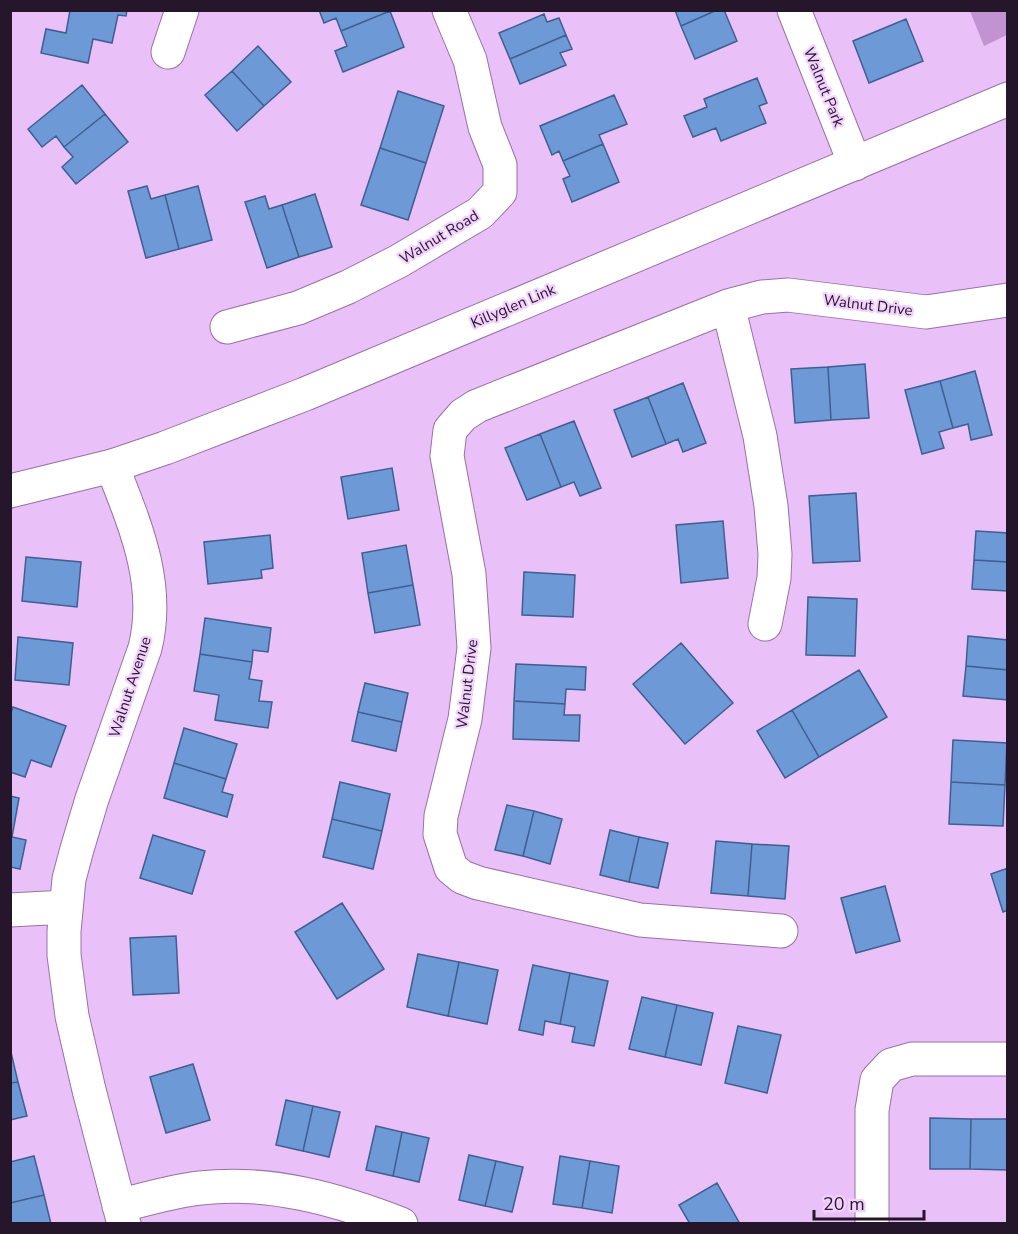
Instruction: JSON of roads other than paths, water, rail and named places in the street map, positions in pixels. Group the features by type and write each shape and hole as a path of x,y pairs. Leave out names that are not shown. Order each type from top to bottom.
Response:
{"street":[{"path":"168,52 182,10"},
{"name":"Walnut Road","path":"227,327 298,308 348,287 399,261 480,213 500,192 500,165 485,127 470,60 449,10"},
{"name":"Walnut Park","path":"794,10 855,164"},
{"name":"Killyglen Link","path":"10,491 112,466 305,394 1008,99"},
{"name":"Walnut Drive","path":"781,931 639,920 478,883 462,877 451,867 440,834 441,816 465,719 474,648 469,574 447,456 450,430 463,415 477,406 728,306 762,297 788,295 926,312 1008,300"},
{"path":"728,306 760,436 769,489 775,555 773,589 765,624"},
{"name":"Walnut Avenue","path":"112,466 144,555 151,602 150,623 145,648 92,799 69,879 64,955 72,1016 122,1215 160,1195 201,1188 252,1187 288,1190 333,1200 401,1224"},
{"path":"10,910 66,907"},
{"path":"872,1224 872,1110 878,1080 891,1065 912,1059 1008,1059"}]}
